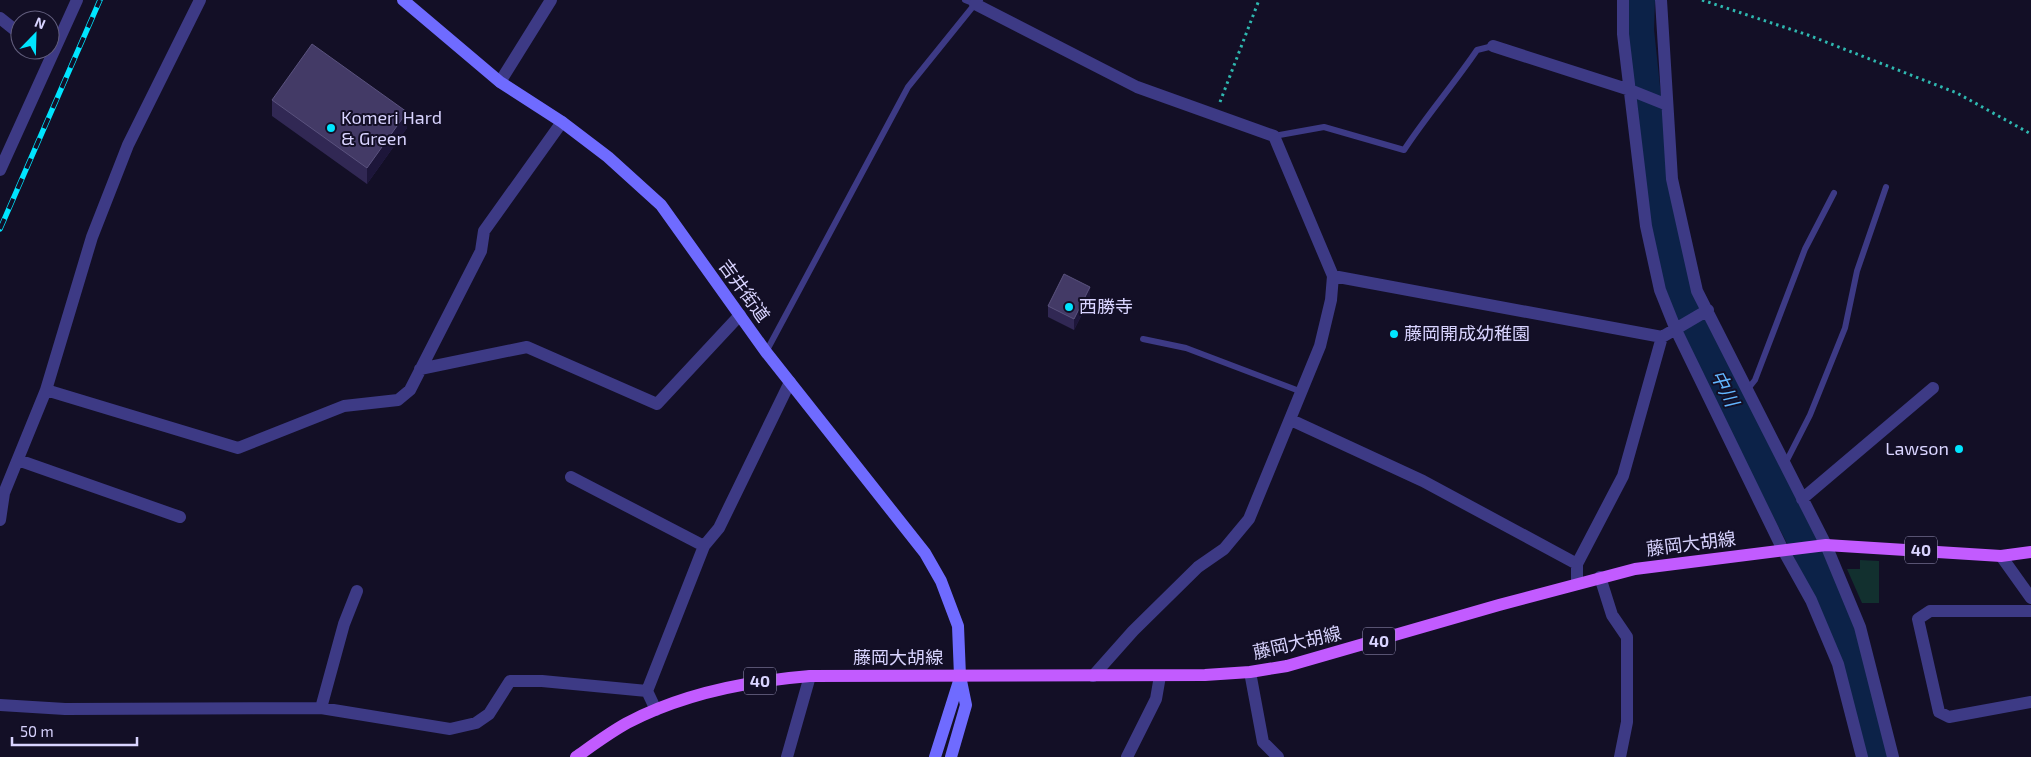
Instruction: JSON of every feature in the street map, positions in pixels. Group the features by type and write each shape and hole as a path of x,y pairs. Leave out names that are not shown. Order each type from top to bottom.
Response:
{"main road":[{"name":"吉井街道","path":"403,0 500,82 562,122 615,163 661,205 766,352 925,553 937,574 958,626 960,676"},
{"name":"藤岡大胡線","path":"576,757 627,723 656,710 689,697 766,680 810,676 1160,676 1250,672 1332,655 1600,577 1635,569 1826,545 2001,556 2031,552"},
{"path":"935,757 960,676"},
{"path":"951,757 966,705 960,676"}],"street":[{"path":"60,30 77,0"},
{"path":"0,520 4,493 46,390 92,238 128,145 200,0"},
{"path":"500,82 551,0"},
{"path":"1623,0 1624,34 1646,226 1660,290 1676,330 1811,600 1838,664 1862,757"},
{"path":"1661,0 1665,104 1672,179 1676,208 1697,291 1826,545 1860,628 1893,757"},
{"path":"972,1 1137,87 1274,136 1333,276 1329,307 1320,346 1249,519 1224,549 1198,567 1133,631 1093,676"},
{"path":"0,18 10,26"},
{"path":"1493,46 1630,90 1665,104"},
{"path":"0,170 44,60"},
{"path":"46,390 238,448 344,406 398,400 410,390 481,251 484,231 562,122"},
{"path":"1333,276 1662,337 1708,310"},
{"path":"420,369 527,347 657,404 740,315"},
{"path":"1577,584 1577,564 1623,476 1662,337"},
{"path":"656,710 647,691 704,546 719,528 790,382"},
{"path":"1802,499 1933,388"},
{"path":"1290,420 1423,481 1577,564"},
{"path":"18,460 180,517"},
{"path":"571,477 704,546"},
{"path":"2001,556 2031,598"},
{"path":"1600,577 1612,615 1628,637 1627,722 1620,757"},
{"path":"321,708 344,624 357,591"},
{"path":"2031,611 1930,611 1918,619 1939,712 1949,717 2031,702"},
{"path":"1250,672 1263,742 1278,757"},
{"path":"787,757 810,676"},
{"path":"1127,757 1156,699 1160,676"},
{"path":"0,705 65,709 321,708 450,729 476,723 489,714 510,681 542,680 647,691"}],"lane":[{"path":"766,352 908,87 972,1"},
{"path":"1274,136 1324,127 1404,150 1427,115 1454,84 1477,50 1493,46"},
{"path":"1785,465 1810,415 1845,328 1857,271 1886,187"},
{"path":"1747,390 1755,380 1805,249 1834,194"},
{"path":"1144,340 1186,348 1302,392"}],"path":[{"path":"1215,115 1259,0"},
{"path":"1702,0 1808,35 1949,90 2031,134"}],"green space":[{"path":"1860,560 1879,561 1879,603 1862,603 1847,569 1860,569"}],"building":[{"path":"312,44 407,112 367,168 272,100"},
{"name":"西勝寺","path":"1064,274 1090,287 1074,319 1048,306"}],"waterway":[{"name":"中川","path":"1640,0 1639,30 1654,172 1667,249 1684,299 1709,357 1829,593 1854,658 1866,712 1880,757"}],"railway":[{"path":"0,229 100,0"}],"place":[{"name":"Komeri Hard & Green","path":"331,128"},
{"name":"西勝寺","path":"1069,307"},
{"name":"藤岡開成幼稚園","path":"1394,334"},
{"name":"Lawson","path":"1959,449"}]}
